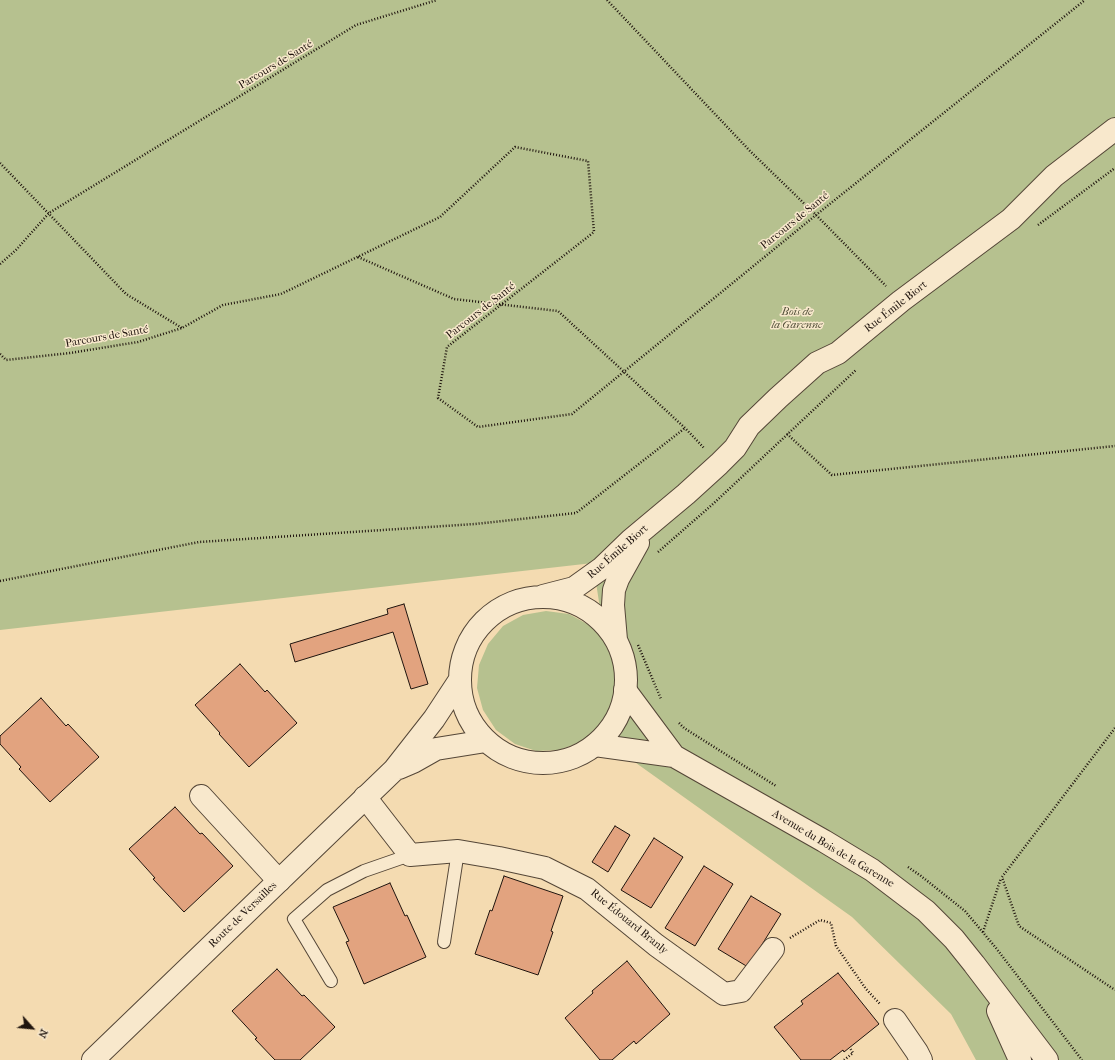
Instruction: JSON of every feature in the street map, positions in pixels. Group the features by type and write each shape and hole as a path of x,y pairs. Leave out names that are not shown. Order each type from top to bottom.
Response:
{"street":[{"name":"Rue Émile Biort","path":"543,596 574,588 602,568 631,540 719,464 735,448 749,426 817,363 838,353 901,301 1011,219 1054,176 1115,129"},
{"name":"Rue Émile Biort","path":"626,640 613,605 614,590 618,579 638,542 686,494"},
{"path":"543,596 565,599 585,608 626,640 621,652 625,664 626,677 625,690 620,711 610,730 595,745 572,758 546,764 520,760 496,749 476,731 464,708 459,682 463,655 474,631 493,612 517,600 543,596"},
{"name":"Route de Versailles","path":"93,1060 394,770 434,719 459,682"},
{"name":"Avenue du Bois de la Garenne","path":"625,690 674,756"},
{"name":"Route de Versailles","path":"394,770 413,762 436,749 486,741"},
{"name":"Avenue du Bois de la Garenne","path":"595,745 674,756 872,870 926,911 954,939 1047,1060"},
{"path":"201,796 279,881"},
{"path":"365,797 410,855"},
{"name":"Rue Édouard Branly","path":"410,855 458,851 545,868 587,889 656,945 724,994 741,991 773,949"},
{"name":"Avenue du Bois de la Garenne","path":"974,964 1020,1060"},
{"path":"895,1020 921,1060"}],"lane":[{"path":"444,942 458,851"},
{"name":"Rue Édouard Branly","path":"331,981 294,918 328,890 364,871 410,855"}],"path":[{"name":"Parcours de Santé","path":"0,264 16,250 48,214 356,25 437,0"},
{"path":"607,0 750,151 901,301"},
{"name":"Parcours de Santé","path":"0,354 6,360 70,353 138,342 182,328 223,305 281,294 440,217 515,147 588,161 594,232 446,347 438,398 478,427 572,414 816,215 1085,0"},
{"path":"0,163 126,294 182,328"},
{"path":"1032,230 1115,168"},
{"path":"358,257 454,299 558,311 684,428 719,464"},
{"path":"656,555 713,504 856,369"},
{"path":"0,581 199,542 475,524 576,513 684,428"},
{"path":"787,434 832,475 1115,446"},
{"path":"626,640 662,701"},
{"path":"674,718 684,728 780,789"},
{"path":"983,932 1002,877 1115,728"},
{"path":"908,867 965,911 1082,1060"},
{"path":"1002,877 1020,926 1115,990"},
{"path":"773,949 820,920 831,923 836,946 866,989 895,1020"},
{"path":"844,1060 853,1053 850,1048"}],"green space":[{"name":"Bois de la Garenne","path":"0,0 1115,0 1115,1060 976,1060 951,1014 852,917 622,753 614,701 612,708 599,728 581,742 559,750 536,751 515,744 496,730 483,710 477,688 479,665 488,644 503,626 523,615 546,611 569,614 589,625 605,641 593,563 0,630"}],"building":[{"path":"404,604 428,684 411,689 393,632 295,662 290,644 388,614 387,609"},
{"path":"240,664 265,692 267,690 297,723 249,767 195,705"},
{"path":"41,698 66,726 68,724 99,757 50,802 19,769 21,767 0,744 0,736"},
{"path":"175,807 233,866 184,912 153,879 155,878 129,849"},
{"path":"615,826 630,835 608,872 592,862"},
{"path":"654,838 683,857 651,908 621,890"},
{"path":"704,866 733,884 695,946 665,928"},
{"path":"504,876 563,896 551,931 553,932 538,975 475,954 490,910 492,911"},
{"path":"390,883 405,916 407,915 426,957 364,984 346,942 349,941 333,907"},
{"path":"751,896 781,914 748,967 718,949"},
{"path":"627,961 670,1014 636,1044 634,1041 612,1060 600,1060 565,1018 593,993 592,991"},
{"path":"277,969 302,996 304,995 335,1027 300,1060 275,1060 232,1011"},
{"path":"838,973 879,1024 844,1052 843,1050 830,1060 801,1060 774,1027 803,1004 801,1001"}]}
